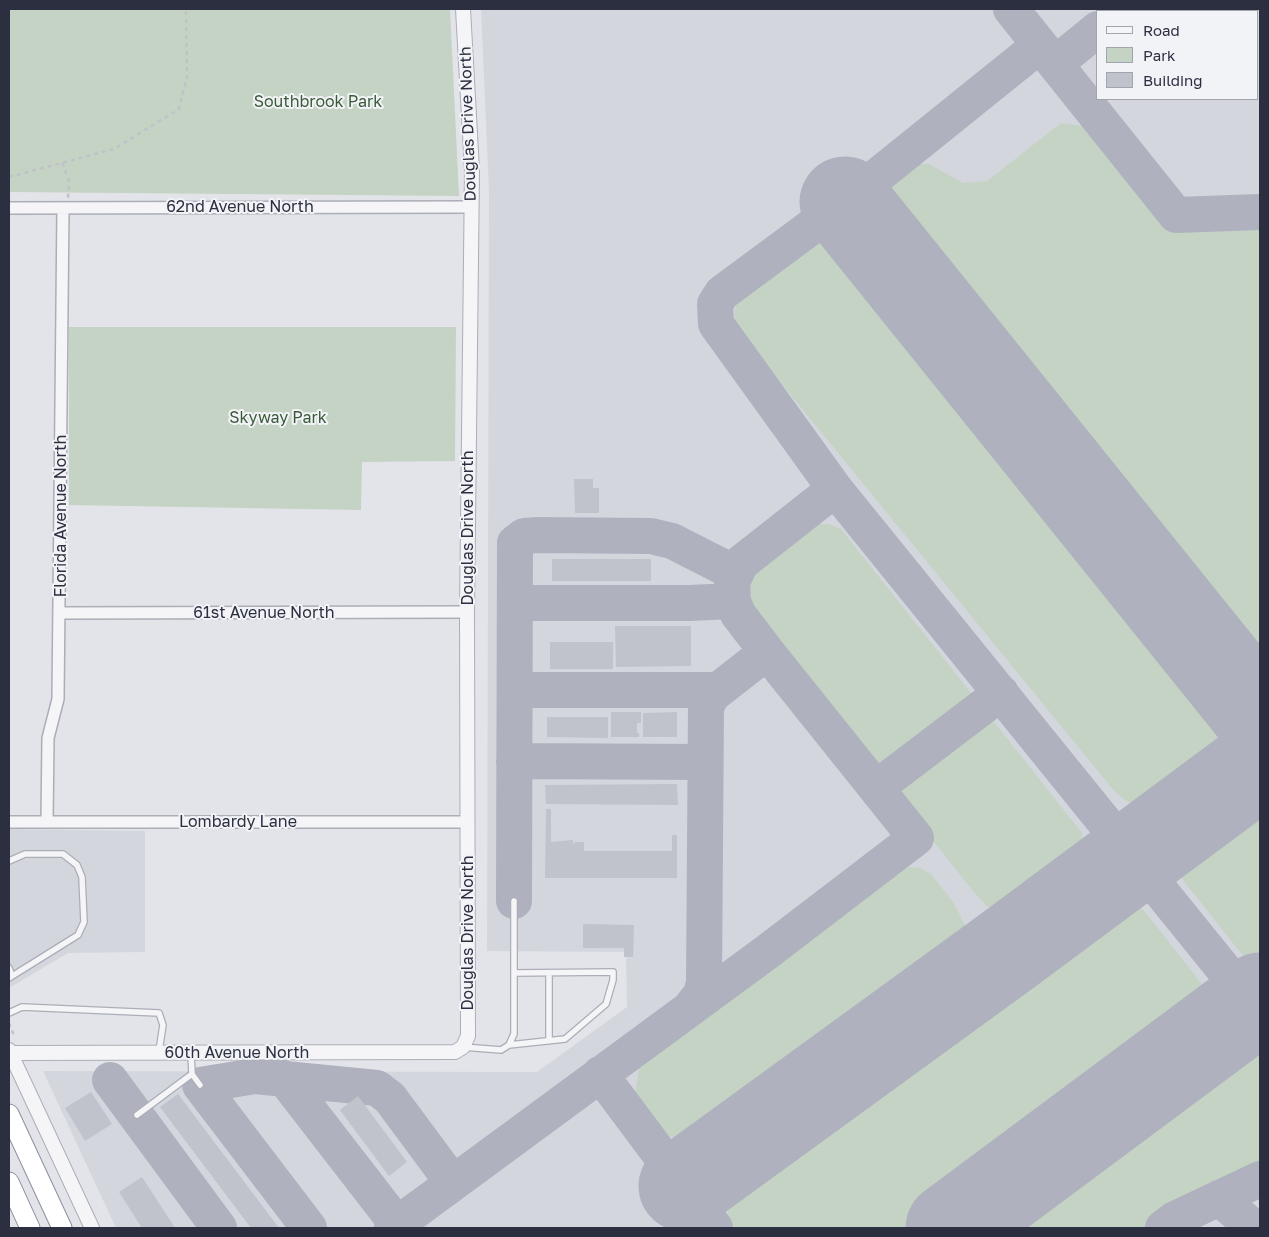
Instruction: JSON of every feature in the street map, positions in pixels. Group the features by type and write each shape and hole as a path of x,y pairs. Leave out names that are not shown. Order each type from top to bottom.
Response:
{"highway":[{"path":"9,1114 62,1228"},
{"path":"9,1182 30,1228"}],"street":[{"name":"Douglas Drive North","path":"463,9 472,170 470,207 468,612 468,1036 463,1047"},
{"name":"62nd Avenue North","path":"9,208 470,207"},
{"name":"Florida Avenue North","path":"47,822 48,738 58,699 63,208"},
{"name":"61st Avenue North","path":"60,613 468,612"},
{"name":"Lombardy Lane","path":"9,822 468,822"},
{"name":"60th Avenue North","path":"9,1051 159,1053 455,1052 463,1047"},
{"path":"9,1051 92,1228"}],"lane":[{"path":"9,861 25,854 63,854 77,865 82,877 84,922 78,935 10,977 9,968"},
{"path":"463,1047 501,1050 508,1045 514,1034 514,901"},
{"path":"508,1045 565,1039 606,1004 613,972 514,973"},
{"path":"549,973 549,1041"},
{"path":"9,1013 22,1007 159,1013 163,1025 159,1053"},
{"path":"191,1053 192,1074 200,1085"},
{"path":"137,1114 192,1074"}],"path":[{"path":"9,177 114,149 179,109 187,77 186,9"},
{"path":"62,163 69,181 68,198 63,208"}],"shaded area":[{"path":"481,9 1260,9 1260,1228 116,1228 43,1071 537,1072 627,1007 626,952 487,951 489,191"},
{"path":"9,829 145,831 145,952 68,953 9,988"}],"green space":[{"name":"Southbrook Park","path":"9,9 450,9 459,196 9,192"},
{"path":"1061,123 1084,126 1157,216 1194,226 1260,224 1260,673 885,210 883,186 912,164 929,164 963,183 987,181"},
{"path":"832,240 841,242 850,252 1230,723 1231,736 1228,747 1152,803 1135,804 1126,801 1115,792 754,350 738,327 734,316 736,305 745,291 815,241"},
{"name":"Skyway Park","path":"69,327 456,327 455,461 362,462 361,510 69,505"},
{"path":"816,524 829,524 841,529 1082,833 1083,851 1064,873 1016,908 1007,912 994,911 973,891 746,606 743,594 748,573 802,532"},
{"path":"1260,787 1260,977 1186,884 1178,873 1176,864 1180,848 1185,841"},
{"path":"910,867 920,868 931,874 953,902 965,925 966,937 953,956 704,1142 660,1135 634,1103 640,1062 899,871"},
{"path":"1125,899 1138,905 1146,913 1260,1058 1260,1165 1170,1208 1143,1228 729,1228 726,1223 732,1183 738,1177 1045,947 1086,914 1104,901"}],"building":[{"path":"574,479 593,479 593,488 599,488 599,513 575,513"},
{"path":"552,559 651,559 651,581 552,581"},
{"path":"615,626 691,626 691,666 616,667"},
{"path":"550,642 613,642 613,669 550,669"},
{"path":"611,712 641,712 641,723 637,723 639,737 611,737"},
{"path":"677,712 677,737 643,737 643,713"},
{"path":"547,717 608,717 608,738 547,737"},
{"path":"677,784 678,805 546,804 545,785"},
{"path":"546,809 551,809 551,842 573,840 573,845 575,842 584,842 584,851 672,851 672,835 677,835 677,878 545,878"},
{"path":"583,924 634,925 633,957 624,957 624,948 583,948"},
{"path":"91,1092 112,1124 85,1141 65,1108"},
{"path":"178,1094 279,1228 251,1228 160,1107"},
{"path":"358,1096 407,1162 389,1176 340,1110"},
{"path":"142,1177 175,1228 142,1228 119,1192"}],"taxiway":[{"path":"1011,9 1176,215 1260,212"},
{"path":"1055,64 1096,31"},
{"path":"1040,45 845,202 722,293 715,304 716,324 835,489 1260,1014"},
{"path":"392,1228 767,952 916,838 767,652 738,614 733,601 732,582 741,563 835,489"},
{"path":"514,901 515,543 524,536 538,535 651,536 672,541 735,573"},
{"path":"515,603 689,603 733,601"},
{"path":"691,1007 701,994 704,983 706,707 712,695 767,652"},
{"path":"515,690 718,690"},
{"path":"876,788 1001,693"},
{"path":"514,761 705,762"},
{"path":"600,1074 715,1228"},
{"path":"309,1228 200,1085 255,1076 377,1088 390,1098 453,1183"},
{"path":"284,1078 397,1224"},
{"path":"110,1080 219,1228"},
{"path":"1163,1228 1175,1219 1260,1179"},
{"path":"1219,1198 1254,1228"}],"runway":[{"path":"845,202 1260,717"},
{"path":"684,1186 1007,951 1260,763"},
{"path":"951,1228 1260,998"}]}
